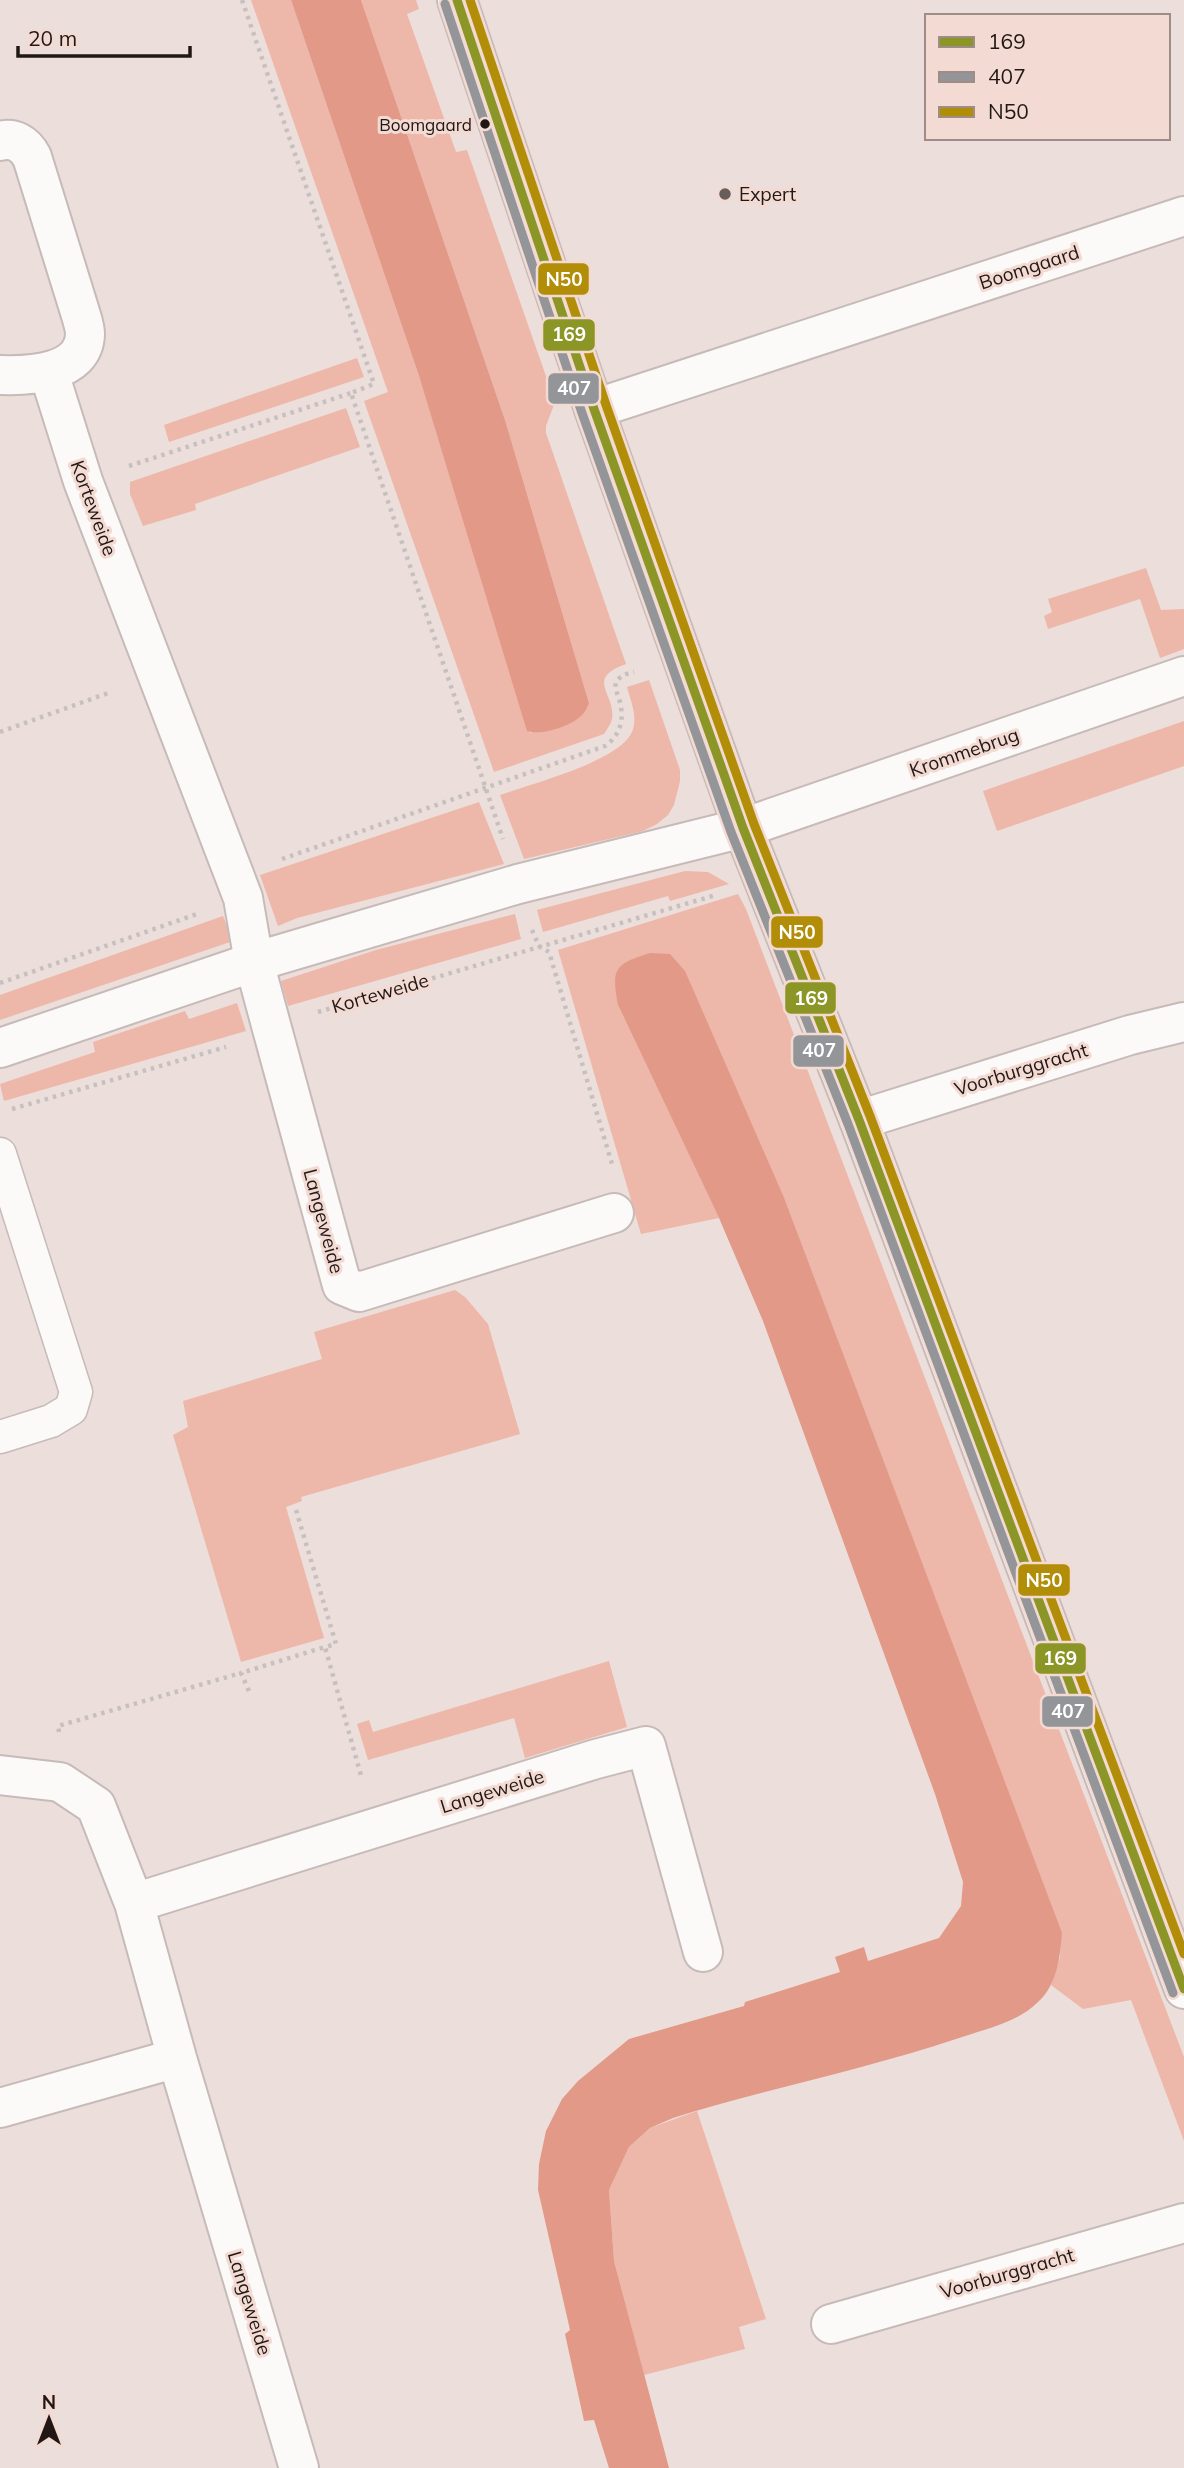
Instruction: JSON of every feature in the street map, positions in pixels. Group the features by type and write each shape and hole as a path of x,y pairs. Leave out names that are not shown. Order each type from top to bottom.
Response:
{"street":[{"path":"457,0 594,409 743,828 859,1120 1184,1989"},
{"path":"0,141 5,139 21,143 32,156 85,335 77,356 48,373 0,375"},
{"name":"Boomgaard","path":"594,409 1184,216"},
{"name":"Korteweide","path":"48,373 83,481 239,887 254,962"},
{"name":"Krommebrug","path":"743,828 1184,676"},
{"path":"0,1048 254,962 518,884 743,828"},
{"name":"Langeweide","path":"254,962 342,1286 359,1292 614,1213"},
{"name":"Voorburggracht","path":"859,1120 1130,1035 1184,1022"},
{"name":"Langeweide","path":"134,1903 646,1746 703,1952"},
{"name":"Langeweide","path":"0,1775 60,1782 96,1806 134,1903 177,2058 299,2468"},
{"path":"0,2108 177,2058"},
{"name":"Voorburggracht","path":"831,2324 1184,2222"}],"lane":[{"path":"0,1154 76,1392 71,1409 51,1421 0,1437"}],"path":[{"path":"83,481 374,384 242,0"},
{"path":"351,393 486,786 534,935 540,947 549,952 620,1190 614,1213"},
{"path":"0,983 486,786 605,746 616,738 620,727 622,709 614,689 616,681 622,675 681,658"},
{"path":"0,732 158,676"},
{"name":"Korteweide","path":"0,1112 252,1040 271,1025 763,880"},
{"path":"60,1782 58,1726 336,1644 296,1510"},
{"path":"325,1647 375,1828"},
{"path":"241,1673 249,1691"}],"shaded area":[{"path":"251,0 291,0 419,376 530,733 589,703 505,420 361,0 416,0 419,9 407,14 456,152 467,150 555,402 546,433 626,664 607,675 604,681 612,719 604,734 494,772 364,401 388,392"},
{"path":"291,0 361,0 505,420 589,703 583,714 565,726 548,731 527,731 419,376"},
{"path":"357,358 364,377 169,442 164,425"},
{"path":"346,408 360,447 195,504 196,510 143,526 130,494 130,482"},
{"path":"1146,568 1161,610 1184,609 1184,649 1160,658 1140,599 1048,629 1044,616 1052,612 1048,599"},
{"path":"649,680 680,770 674,805 668,815 643,831 524,859 500,795 572,771 609,754 622,744 631,734 634,722 634,710 627,687"},
{"path":"1184,721 1184,766 997,831 983,791"},
{"path":"479,802 504,864 297,918 278,926 260,875"},
{"path":"685,871 708,872 729,884 670,901 668,896 543,932 537,910"},
{"path":"738,894 1184,2057 1184,2141 1131,2000 1083,2009 1051,1985 1060,1957 1061,1933 785,1200 618,1005 719,1218 641,1234 558,950"},
{"path":"515,914 521,939 288,1006 281,981 376,950"},
{"path":"223,916 233,941 0,1020 0,995"},
{"path":"650,953 670,954 685,971 785,1200 1062,1933 1059,1961 1049,1987 1030,2009 1010,2020 921,2050 673,2118 650,2128 629,2147 609,2190 614,2261 669,2468 609,2468 594,2420 584,2421 565,2334 570,2330 538,2190 539,2164 546,2131 562,2099 578,2081 629,2039 744,2006 745,2002 840,1972 835,1957 864,1947 868,1961 939,1938 961,1906 963,1882 935,1794 763,1321 719,1218 618,1005 615,983 618,969 629,961"},
{"path":"237,1003 246,1031 4,1101 0,1084 95,1052 93,1042 185,1011 189,1019"},
{"path":"455,1290 465,1297 488,1324 520,1434 301,1497 302,1501 286,1507 324,1638 241,1662 173,1435 188,1427 183,1401 322,1359 314,1332"},
{"path":"609,1661 627,1727 525,1758 514,1718 368,1760 357,1724 369,1720 373,1732"},
{"path":"697,2111 766,2319 739,2327 745,2349 644,2375 614,2261 609,2190 629,2147 650,2128"}],"transit line":[{"name":"169","path":"457,0 594,409 743,828 859,1120 1184,1989"},
{"name":"N50","path":"470,0 606,405 754,824 870,1116 1184,1954"},
{"name":"407","path":"445,4 582,413 731,832 848,1124 1173,1993"}],"place":[{"name":"Boomgaard","path":"485,124"},
{"name":"Expert","path":"725,194"}]}
